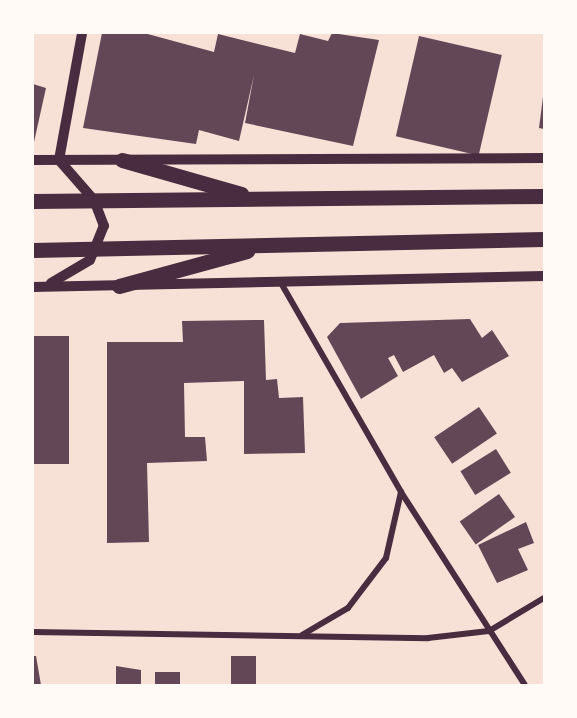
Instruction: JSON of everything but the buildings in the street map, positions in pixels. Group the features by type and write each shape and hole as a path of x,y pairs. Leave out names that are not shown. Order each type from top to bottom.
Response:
{"main road":[{"path":"122,160 258,198"},
{"path":"33,201 544,196"},
{"path":"33,250 544,239"},
{"path":"119,286 270,245"}],"street":[{"path":"59,160 82,33"},
{"path":"33,160 544,158"},
{"path":"37,287 80,270 98,249 104,226 94,200 59,160"},
{"path":"37,287 544,276"},
{"path":"281,283 402,492 525,685"},
{"path":"301,635 348,608 386,558 402,492"},
{"path":"33,632 428,638 489,631 544,598"}]}
